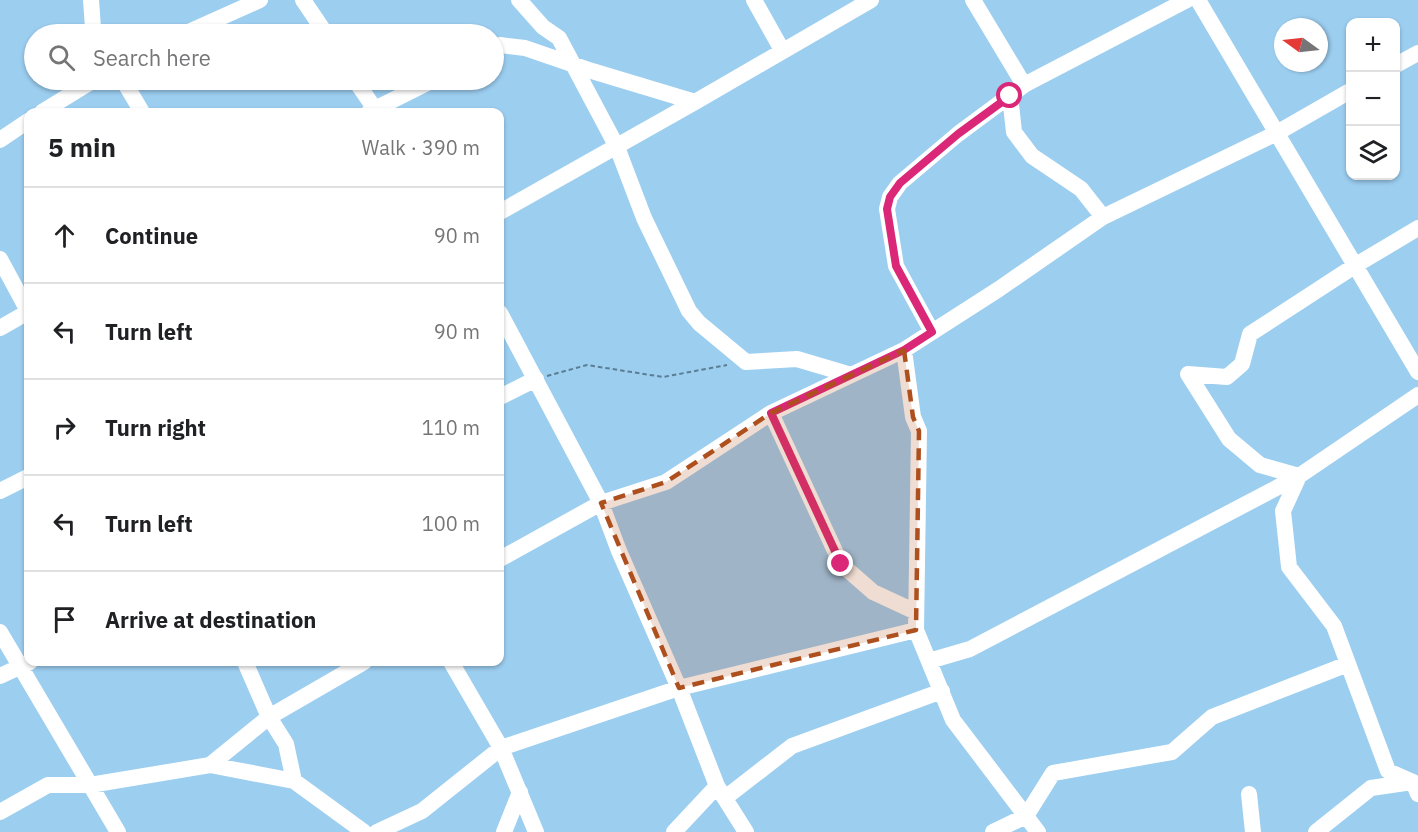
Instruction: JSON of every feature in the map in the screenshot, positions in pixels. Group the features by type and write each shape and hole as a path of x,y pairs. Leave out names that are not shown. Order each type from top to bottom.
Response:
{"street":[{"path":"91,0 93,24"},
{"path":"206,24 260,0"},
{"path":"303,0 319,24"},
{"path":"519,0 543,27 560,38 617,147 644,218 689,311 699,323 746,362 797,359 851,375"},
{"path":"754,0 782,50"},
{"path":"504,210 871,0"},
{"path":"973,0 1024,85"},
{"path":"932,332 896,266 887,209 890,197 900,183 958,134 1024,85 1187,0"},
{"path":"1198,0 1275,134 1356,265 1418,372"},
{"path":"504,45 525,48 695,102"},
{"path":"1400,62 1418,53"},
{"path":"48,108 78,90"},
{"path":"129,90 140,108"},
{"path":"361,90 372,108"},
{"path":"381,108 415,90"},
{"path":"504,557 601,503 666,482 771,413 904,350 999,289 1103,217 1275,134 1346,93"},
{"path":"1010,96 1014,132 1032,156 1081,189 1103,217"},
{"path":"0,140 24,124"},
{"path":"1299,476 1260,465 1229,439 1188,374 1227,377 1242,364 1250,334 1418,228"},
{"path":"0,259 24,304"},
{"path":"0,328 24,314"},
{"path":"504,320 601,503 721,792 746,832"},
{"path":"904,350 913,417 920,431 916,630 953,720 1038,832"},
{"path":"504,395 536,379"},
{"path":"929,661 970,649 1299,476 1418,395"},
{"path":"771,413 841,564 873,592 916,612"},
{"path":"1299,476 1283,511 1289,567 1334,626 1388,771 1416,785"},
{"path":"0,491 24,479"},
{"path":"377,832 422,811 501,748 679,687 916,630"},
{"path":"0,632 6,649 24,662"},
{"path":"993,832 1026,816 1053,773 1172,752 1212,717 1348,664"},
{"path":"0,676 24,665"},
{"path":"27,666 90,785 118,832"},
{"path":"247,666 269,717 286,744 294,781"},
{"path":"210,765 269,717 357,666"},
{"path":"453,666 501,748 536,832"},
{"path":"674,832 721,792 792,746 942,692"},
{"path":"0,812 48,785 90,785 210,765 294,781 364,832"},
{"path":"1316,832 1371,788 1416,785"},
{"path":"504,832 520,792"},
{"path":"1249,795 1253,832"}],"path":[{"path":"536,379 587,365 663,377 746,362"}],"highlighted area":[{"path":"904,350 913,417 919,431 916,630 679,688 601,503 666,482 771,413"}],"route":[{"path":"841,564 771,413 904,350 932,332 896,266 887,209 890,197 900,183 958,134 1010,96"}]}
